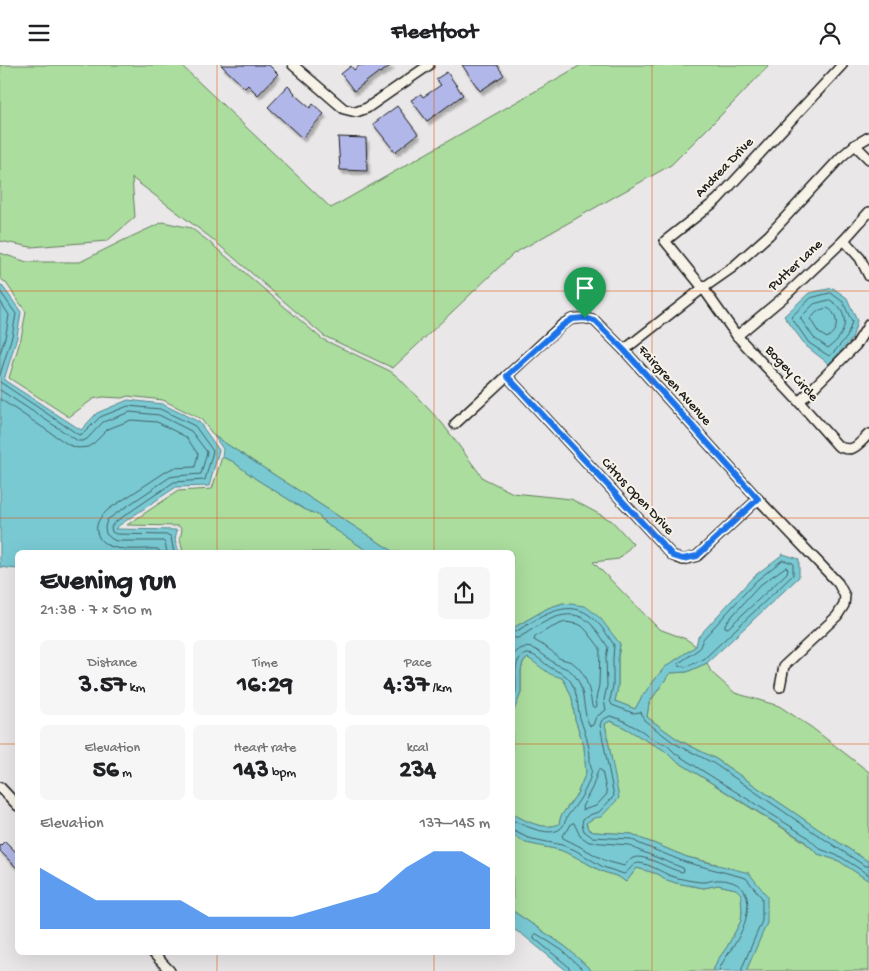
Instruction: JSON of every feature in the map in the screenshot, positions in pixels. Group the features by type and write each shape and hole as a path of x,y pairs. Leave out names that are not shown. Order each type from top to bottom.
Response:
{"street":[{"path":"293,65 344,109 356,112 367,108 429,65"},
{"name":"Andrea Drive","path":"703,288 665,241 716,200 842,65"},
{"name":"Fairgreen Avenue","path":"780,687 784,666 837,616 844,605 845,597 838,583 758,499 624,350 733,267 769,235 840,157 869,137"},
{"path":"855,145 869,159"},
{"name":"Putter Lane","path":"737,336 785,296 844,240 869,212"},
{"path":"844,240 860,258 869,276"},
{"name":"Bogey Circle","path":"703,288 737,336 799,401 838,446 845,450 854,448 869,433"},
{"path":"455,424 563,325 572,319 585,318 595,321 624,350"},
{"path":"799,401 856,345 869,324"},
{"name":"Citrus Open Drive","path":"507,376 673,556 683,559 697,556 758,499"},
{"path":"0,787 15,803"},
{"path":"155,955 170,971"}],"green space":[{"path":"0,65 181,65 331,208 581,65 769,65 671,165 513,254 393,368 324,336 211,238 132,178 135,217 107,241 31,247 0,241"},
{"path":"163,222 191,228 322,339 390,371 398,377 442,423 483,478 513,493 571,499 612,521 633,544 619,559 593,562 659,629 686,639 696,646 664,668 643,695 635,709 615,701 618,687 620,644 612,634 563,603 548,608 515,627 515,550 391,550 214,436 201,419 163,400 128,396 122,398 103,397 93,399 69,417 9,378 21,338 26,312 6,283 0,278 0,253 27,262 80,262"},
{"path":"222,457 232,461 256,479 304,509 318,515 325,523 366,550 183,550 180,539 182,530 179,526 127,525 178,491 212,489"},
{"path":"528,658 562,678 572,698 575,719 584,746 586,773 577,794 561,816 559,824 553,826 541,826 515,815 515,706 521,693 523,662"},
{"path":"707,663 711,672 735,693 779,706 811,727 869,772 869,862 716,759 677,739 647,717 649,703 670,673 687,672"},
{"path":"610,721 666,752 672,758 803,841 818,854 839,861 869,881 869,971 746,971 767,922 717,864 687,857 632,834 593,832 588,829 586,822 594,818 612,763 605,724"},
{"path":"515,837 526,843 560,850 626,882 637,868 658,874 676,883 704,888 718,885 736,889 741,894 741,921 713,971 592,971 566,947 515,912"}],"water":[{"path":"0,284 21,312 17,337 4,380 81,430 97,413 128,400 162,404 199,422 219,450 209,486 176,487 115,529 177,530 175,539 178,550 15,550 15,569 0,567"},
{"path":"833,288 847,298 857,321 852,339 829,364 806,346 784,316 809,293"},
{"path":"214,436 391,550 366,550 325,523 318,515 304,509 256,479 232,461 222,457 223,449"},
{"path":"783,554 799,559 799,577 707,663 687,672 670,673 649,703 647,717 677,739 716,759 869,862 869,881 839,861 818,854 803,840 672,758 666,752 610,721 605,724 619,798 601,817 594,818 586,823 588,829 593,832 632,834 687,857 749,873 767,896 767,923 746,971 713,971 741,921 741,894 736,889 718,885 704,888 676,883 658,874 637,868 626,882 560,850 526,843 515,836 515,815 541,826 559,824 561,816 577,794 586,773 584,746 575,719 572,698 562,678 550,674 528,658 523,662 521,693 515,708 515,627 548,608 563,603 585,606 601,619 620,644 618,687 615,701 635,709 643,695 664,668 696,646 698,637 753,577"},
{"path":"515,912 566,947 592,971 567,971 515,930"}],"building":[{"path":"221,65 269,65 278,74 258,95 248,85 245,88"},
{"path":"360,65 392,65 379,72 354,91 341,74 351,66 354,70"},
{"path":"462,65 497,65 504,75 480,91"},
{"path":"447,72 463,95 427,121 411,100 421,94 423,97 441,85 436,79"},
{"path":"288,86 310,108 313,104 324,114 302,138 268,107"},
{"path":"397,106 418,134 395,152 373,124"},
{"path":"338,137 366,138 367,171 340,170"},
{"path":"5,841 15,851 15,866 0,851 0,846"}],"route":[{"path":"585,318 595,321 624,350 758,499 697,556 683,559 673,556 507,376 563,325 572,319 585,318"}]}
